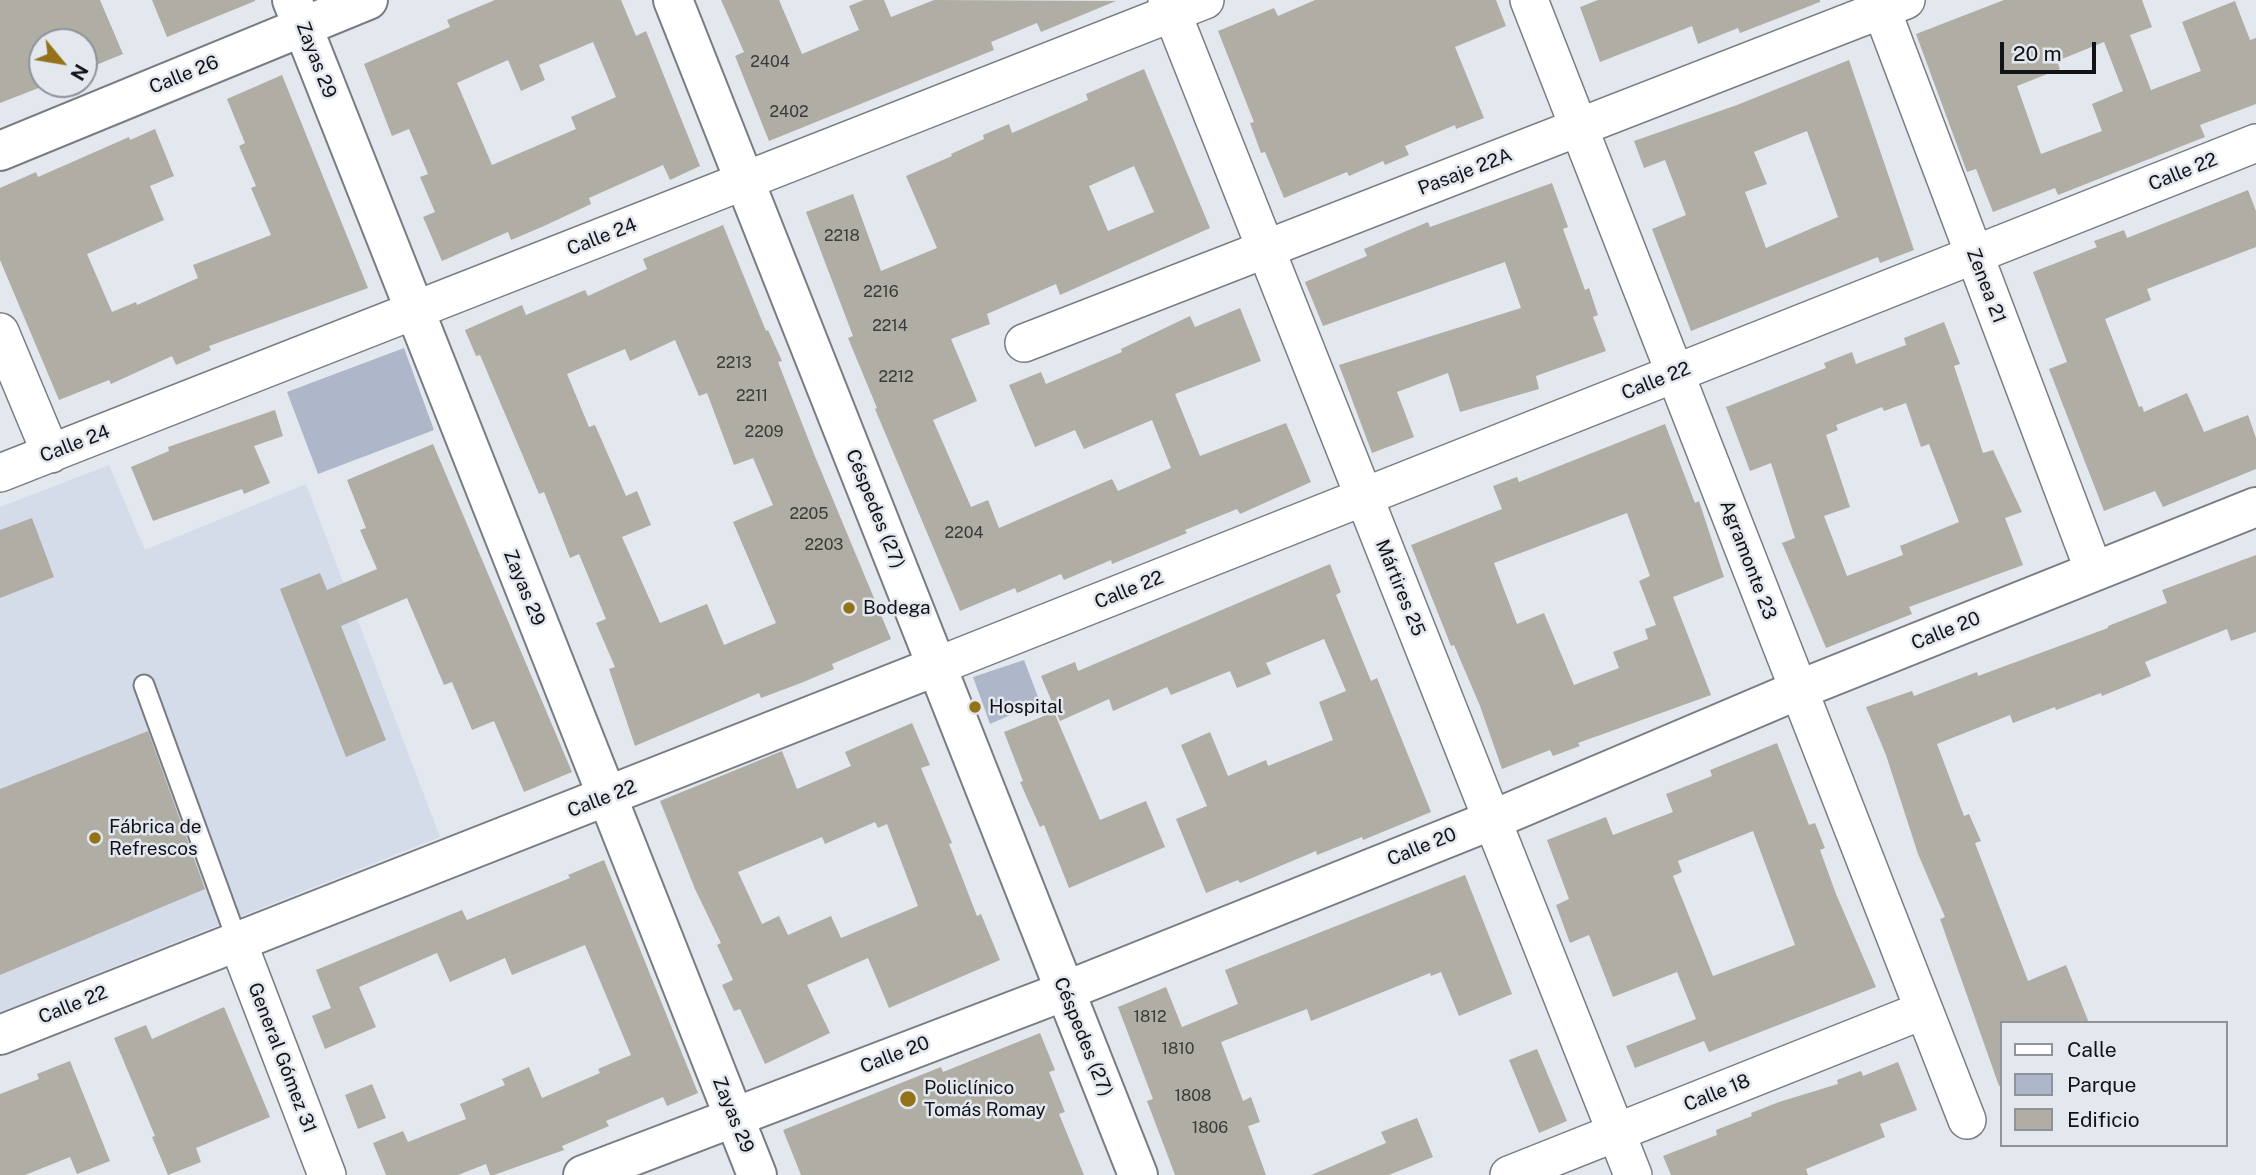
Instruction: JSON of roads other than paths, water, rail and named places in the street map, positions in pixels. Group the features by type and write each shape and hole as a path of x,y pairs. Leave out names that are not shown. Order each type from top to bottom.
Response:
{"street":[{"name":"Calle 26","path":"0,151 297,13 368,0"},
{"name":"Céspedes (27)","path":"673,0 1138,1175"},
{"name":"Agramonte 23","path":"1528,0 1967,1120"},
{"name":"Pasaje 22A","path":"1024,343 1578,128 1889,3"},
{"name":"Zenea 21","path":"1889,3 1975,254 2094,571"},
{"name":"Calle 24","path":"0,474 745,181 1182,4"},
{"name":"Mártires 25","path":"1182,4 1266,249 1633,1175"},
{"name":"Zayas 29","path":"297,13 757,1175"},
{"name":"Calle 22","path":"0,1035 2256,143"},
{"path":"0,332 51,454"},
{"name":"Calle 20","path":"583,1175 1066,990 1492,820 1798,690 2256,507"},
{"name":"General Gómez 31","path":"237,940 327,1175"},
{"name":"Calle 18","path":"1509,1175 1924,1010"}],"lane":[{"path":"145,685 237,940"}],"place":[{"name":"Bodega","path":"849,608"},
{"name":"Hospital","path":"975,707"},
{"name":"Fábrica de Refrescos","path":"95,838"},
{"name":"Policlínico Tomás Romay","path":"908,1099"}]}
